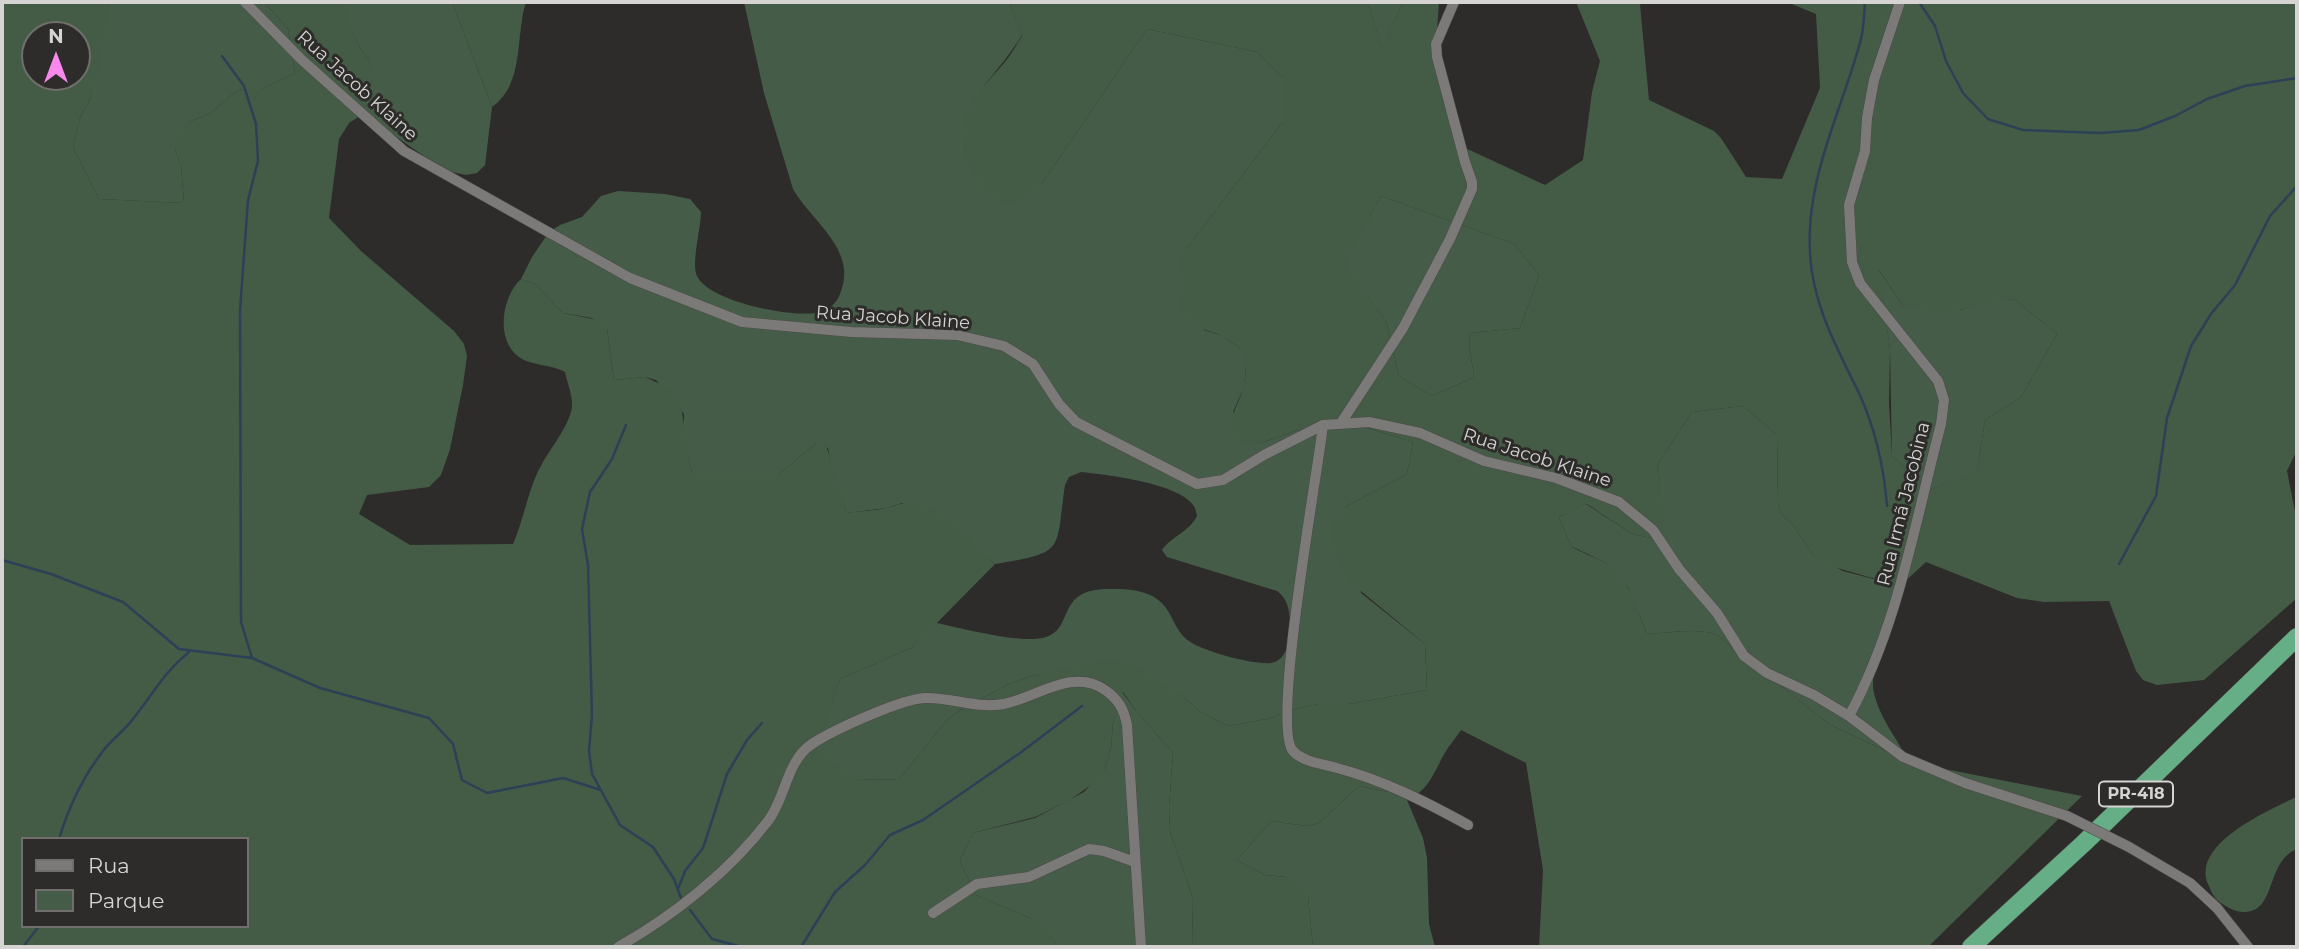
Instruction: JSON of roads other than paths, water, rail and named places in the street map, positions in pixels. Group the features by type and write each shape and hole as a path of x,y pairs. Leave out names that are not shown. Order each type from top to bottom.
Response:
{"highway":[{"name":"PR-418","path":"1972,947 2297,637"}],"street":[{"name":"Rua Jacob Klaine","path":"244,2 302,60 404,151 630,278 742,322 851,331 957,335 1004,346 1033,364 1059,404 1076,422 1197,484 1223,480 1323,425 1369,422 1420,433 1485,461 1556,478 1619,502 1653,530 1679,569 1717,613 1744,656 1767,673 1814,695 1849,716"},
{"path":"1341,423 1403,328 1450,239 1472,189 1437,57 1436,44 1454,2"},
{"name":"Rua Irmã Jacobina","path":"1849,716 1862,692 1896,602 1941,424 1944,400 1938,381 1860,283 1853,262 1849,205 1865,151 1867,118 1874,80 1900,2"},
{"path":"1323,425 1286,692 1287,737 1292,750 1307,759 1348,771 1418,798 1468,825"},
{"path":"618,947 689,900 763,828 774,812 797,758 804,750 825,737 894,705 914,699 936,698 968,704 1004,704 1049,687 1078,682 1100,687 1111,694 1125,712 1141,947"},
{"path":"1849,716 1903,757 1965,783 2067,816 2129,847 2190,883 2217,908 2248,947"},
{"path":"933,913 977,884 1029,877 1089,849 1104,851 1135,862"}],"waterway":[{"path":"1865,2 1861,39 1826,145 1813,198 1810,254 1821,309 1865,406 1874,434 1884,477 1887,506"},
{"path":"1919,2 1935,26 1946,61 1963,93 1988,119 2023,130 2100,133 2139,130 2175,116 2207,99 2245,86 2297,78"},
{"path":"222,56 244,86 256,124 258,161 248,200 240,311 241,622 252,658"},
{"path":"2119,564 2156,496 2167,418 2191,346 2211,314 2235,285 2270,216 2297,186"},
{"path":"626,425 612,459 590,492 582,529 588,565 592,715 589,751 592,774 620,825 653,847 674,879 681,898"},
{"path":"2,560 51,574 123,602 179,649 252,658 320,688 429,718 453,744 462,780 487,793 563,778 601,790"},
{"path":"60,837 77,793 95,761 166,675 189,652"},
{"path":"801,947 835,892 865,865 890,835 923,820 1082,706"},
{"path":"678,889 685,871 703,848 727,774 747,740 762,723"},
{"path":"690,910 712,939 742,947"},
{"path":"23,947 37,928"}]}
